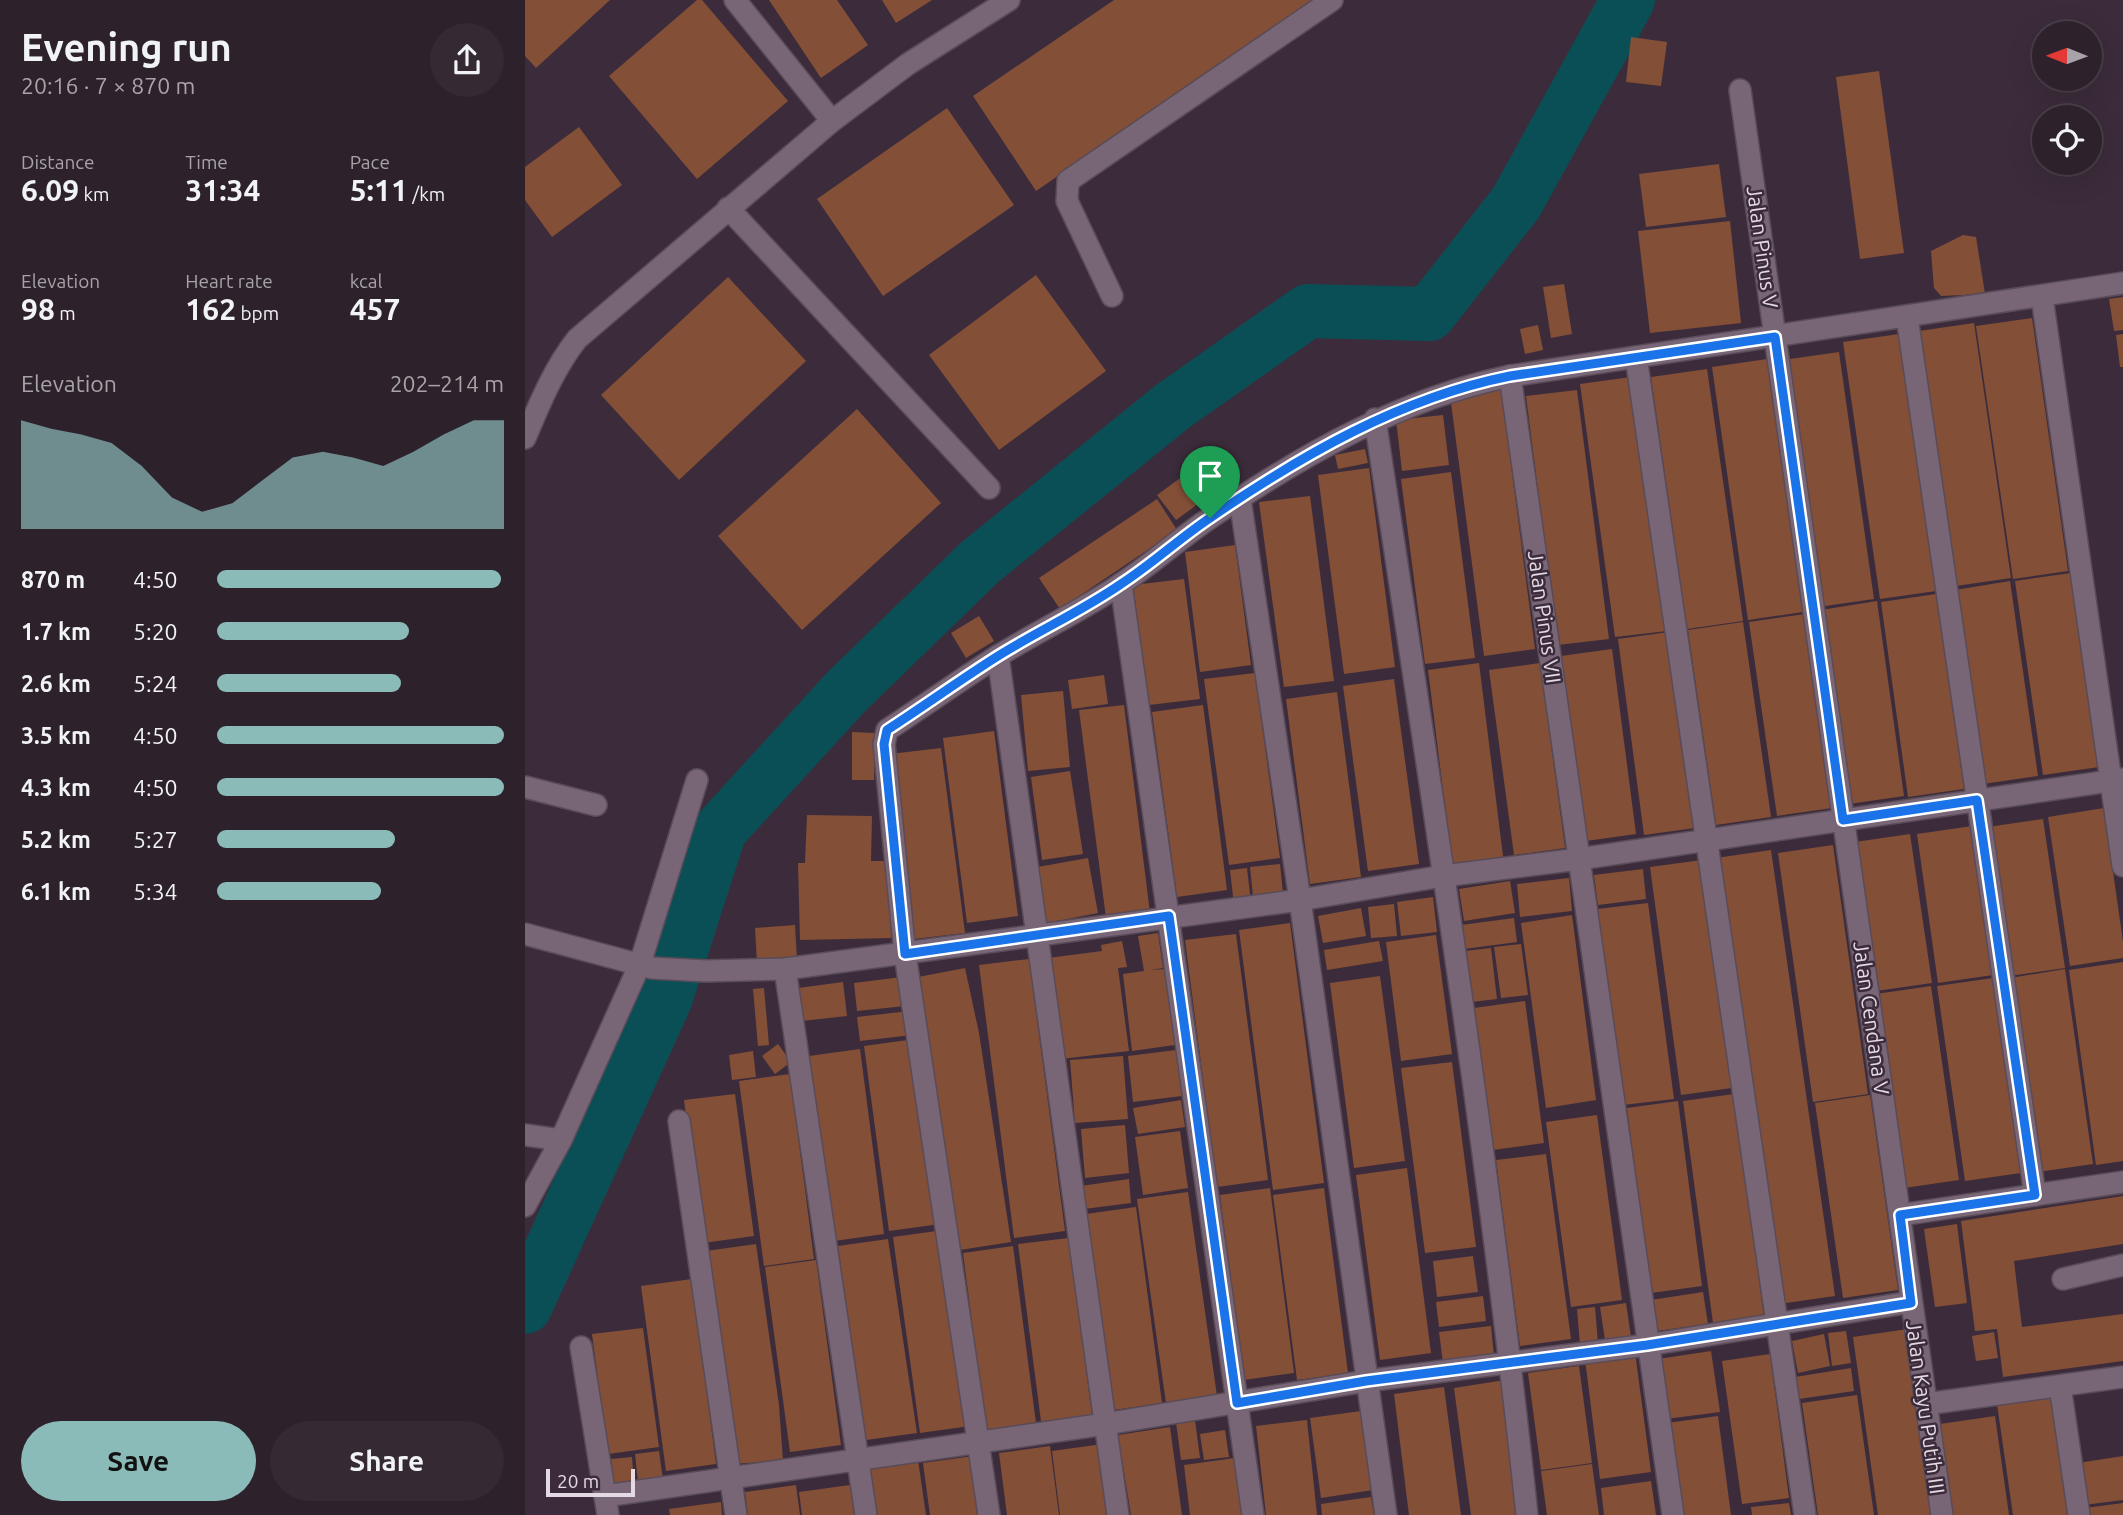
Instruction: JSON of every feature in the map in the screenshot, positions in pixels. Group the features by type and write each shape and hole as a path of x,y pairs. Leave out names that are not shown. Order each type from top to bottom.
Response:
{"street":[{"path":"735,0 832,121"},
{"path":"525,438 547,384 577,340 832,121 908,64 1009,0"},
{"path":"1112,296 1067,201 1068,181 1332,0"},
{"name":"Jalan Pinus V","path":"1740,90 1843,820"},
{"path":"728,208 989,488"},
{"path":"989,1515 905,954 884,744 887,730 998,656 1121,584 1210,518 1272,477 1375,419 1431,397 1472,383 1510,376 2123,283"},
{"path":"2042,297 2117,780 2123,866"},
{"path":"1907,317 2035,1195"},
{"path":"1636,357 1805,1515"},
{"name":"Jalan Pinus VII","path":"1510,376 1673,1515"},
{"path":"1375,419 1511,1361 1527,1515"},
{"path":"1240,499 1300,900 1386,1515"},
{"path":"1121,584 1253,1515"},
{"path":"998,656 1118,1515"},
{"path":"525,1206 561,1140 646,966 697,780"},
{"path":"525,934 646,966 706,971 785,969 1300,900 1443,876 1579,859 2117,780"},
{"path":"525,787 596,805"},
{"name":"Jalan Cendana V","path":"1843,820 1900,1215"},
{"path":"785,969 866,1515"},
{"path":"679,1121 736,1515"},
{"path":"525,1135 561,1140"},
{"path":"1900,1215 2123,1182"},
{"name":"Jalan Kayu Putih III","path":"1900,1215 1942,1515"},
{"path":"2063,1279 2123,1265"},
{"path":"581,1347 606,1505 731,1478 859,1458 1105,1424 1366,1381 1647,1345 1776,1322 1911,1303"},
{"path":"1926,1404 2123,1377"},
{"path":"2060,1386 2079,1515"}],"building":[{"path":"525,0 610,0 536,68 525,56"},
{"path":"697,0 702,0 788,101 697,179 609,76"},
{"path":"769,0 837,0 868,45 821,78"},
{"path":"882,0 932,0 896,23"},
{"path":"1114,0 1316,0 1036,191 973,96"},
{"path":"1631,37 1667,42 1661,86 1626,82"},
{"path":"1879,71 1904,253 1860,259 1836,77"},
{"path":"947,108 1014,205 883,296 817,199"},
{"path":"579,127 622,185 552,237 525,200 525,167"},
{"path":"1719,164 1726,217 1646,227 1639,174"},
{"path":"1730,221 1741,323 1650,333 1638,231"},
{"path":"1963,235 1976,237 1985,294 1941,296 1934,288 1931,251"},
{"path":"1036,275 1106,371 999,450 929,355"},
{"path":"728,277 806,361 679,480 601,395"},
{"path":"1564,284 1572,334 1551,338 1543,287"},
{"path":"2123,297 2123,330 2114,331 2109,299"},
{"path":"2032,318 2068,571 2013,579 1976,326"},
{"path":"1974,323 2011,578 1956,586 1919,331"},
{"path":"1538,325 1543,350 1525,354 1520,329"},
{"path":"1899,334 1936,591 1880,599 1843,342"},
{"path":"2123,334 2123,367 2120,367 2116,335"},
{"path":"1839,352 1874,599 1818,607 1783,360"},
{"path":"1767,359 1803,612 1748,620 1712,367"},
{"path":"1707,369 1743,621 1687,629 1651,377"},
{"path":"1631,377 1667,631 1615,637 1580,384"},
{"path":"1501,388 1535,649 1484,656 1450,395"},
{"path":"1577,390 1609,639 1558,645 1526,396"},
{"path":"857,409 941,503 802,630 718,536"},
{"path":"1443,415 1449,465 1402,471 1396,420"},
{"path":"1365,449 1368,463 1338,469 1335,455"},
{"path":"1216,452 1235,477 1176,520 1157,495"},
{"path":"1369,468 1395,667 1344,674 1318,475"},
{"path":"1451,472 1475,658 1425,664 1401,479"},
{"path":"1310,496 1334,681 1284,687 1259,502"},
{"path":"1157,499 1177,530 1060,609 1039,578"},
{"path":"1235,545 1251,665 1200,672 1185,552"},
{"path":"2071,573 2099,767 2043,775 2015,581"},
{"path":"1184,579 1200,699 1149,705 1133,585"},
{"path":"2010,581 2038,776 1983,784 1955,590"},
{"path":"1936,594 1964,789 1908,797 1881,602"},
{"path":"1877,601 1904,796 1849,804 1821,610"},
{"path":"1805,614 1832,808 1777,816 1749,622"},
{"path":"979,616 994,641 966,658 951,633"},
{"path":"1743,622 1771,817 1716,825 1688,630"},
{"path":"1669,632 1695,828 1644,835 1618,639"},
{"path":"1612,649 1636,834 1586,841 1561,656"},
{"path":"1479,663 1504,864 1453,870 1428,670"},
{"path":"1540,663 1565,848 1514,855 1489,670"},
{"path":"1255,673 1280,858 1229,865 1204,679"},
{"path":"1104,675 1108,704 1072,709 1068,680"},
{"path":"1394,679 1419,864 1368,871 1343,686"},
{"path":"1063,691 1070,767 1028,771 1021,695"},
{"path":"1337,692 1361,877 1310,884 1286,699"},
{"path":"1124,705 1150,913 1106,918 1079,710"},
{"path":"1203,705 1227,890 1177,897 1152,712"},
{"path":"994,731 1018,916 967,923 943,738"},
{"path":"852,732 875,733 874,780 852,780"},
{"path":"941,748 965,933 914,939 890,754"},
{"path":"1070,771 1083,854 1042,860 1031,777"},
{"path":"2104,808 2123,958 2070,966 2048,817"},
{"path":"807,815 872,816 871,861 889,861 891,938 800,940 798,863 805,863"},
{"path":"2043,819 2065,968 2009,976 1988,827"},
{"path":"1972,826 1993,975 1938,983 1917,834"},
{"path":"1910,834 1932,983 1876,991 1855,842"},
{"path":"1833,845 1868,1094 1813,1102 1778,853"},
{"path":"1771,850 1835,1296 1779,1304 1716,858"},
{"path":"1088,858 1098,913 1042,924 1032,868"},
{"path":"1702,860 1732,1088 1681,1095 1650,867"},
{"path":"1280,864 1283,893 1253,896 1250,867"},
{"path":"1247,868 1251,903 1234,905 1230,870"},
{"path":"1643,869 1646,899 1598,905 1594,875"},
{"path":"1569,878 1572,911 1520,917 1517,884"},
{"path":"1510,881 1515,913 1464,921 1459,889"},
{"path":"1433,897 1437,932 1401,936 1397,902"},
{"path":"1648,903 1674,1099 1623,1105 1597,909"},
{"path":"1394,904 1397,936 1371,938 1368,907"},
{"path":"1361,908 1366,936 1323,943 1318,916"},
{"path":"1572,915 1596,1100 1546,1108 1521,923"},
{"path":"1514,918 1517,942 1464,949 1461,925"},
{"path":"1290,923 1324,1183 1273,1190 1239,930"},
{"path":"795,925 797,960 757,963 755,928"},
{"path":"1158,933 1163,968 1150,970 1165,969 1175,1045 1132,1051 1123,974 1144,971 1138,936"},
{"path":"1236,934 1268,1180 1217,1187 1185,940"},
{"path":"1436,935 1452,1054 1401,1061 1386,942"},
{"path":"1122,941 1127,967 1118,968 1129,1051 1061,1059 1048,958 1102,951 1101,945"},
{"path":"1379,941 1383,961 1327,970 1324,950"},
{"path":"1521,944 1528,995 1501,998 1494,947"},
{"path":"1491,948 1497,999 1471,1002 1465,951"},
{"path":"1029,959 1065,1231 1014,1238 979,965"},
{"path":"2123,962 2123,1161 2096,1165 2069,970"},
{"path":"965,968 979,1033 1011,1242 960,1250 918,977"},
{"path":"2065,969 2093,1164 2038,1172 2010,978"},
{"path":"1380,976 1405,1161 1354,1168 1330,983"},
{"path":"902,977 905,1006 857,1011 854,983"},
{"path":"1993,978 2021,1173 1965,1181 1937,986"},
{"path":"843,982 847,1016 802,1021 798,988"},
{"path":"1931,986 1959,1180 1904,1188 1876,994"},
{"path":"764,988 769,1045 758,1046 753,989"},
{"path":"1525,1001 1544,1143 1493,1150 1474,1008"},
{"path":"909,1011 912,1035 860,1041 857,1017"},
{"path":"915,1039 940,1224 889,1231 864,1046"},
{"path":"778,1044 791,1062 775,1074 762,1056"},
{"path":"860,1049 884,1234 834,1241 809,1056"},
{"path":"1176,1050 1182,1096 1133,1102 1128,1056"},
{"path":"753,1051 756,1077 732,1080 729,1055"},
{"path":"1123,1056 1128,1119 1075,1123 1070,1060"},
{"path":"1452,1062 1476,1247 1425,1253 1401,1068"},
{"path":"790,1074 814,1259 764,1266 739,1081"},
{"path":"735,1094 754,1236 703,1243 684,1100"},
{"path":"1734,1094 1764,1317 1713,1323 1683,1101"},
{"path":"1870,1095 1898,1290 1843,1298 1815,1103"},
{"path":"1181,1100 1185,1127 1138,1134 1133,1108"},
{"path":"1678,1101 1702,1286 1651,1293 1627,1108"},
{"path":"1597,1115 1622,1300 1571,1307 1546,1122"},
{"path":"1125,1125 1129,1173 1085,1178 1081,1129"},
{"path":"1180,1131 1188,1188 1143,1195 1135,1137"},
{"path":"1546,1154 1571,1339 1520,1346 1496,1160"},
{"path":"1407,1168 1431,1353 1380,1360 1356,1175"},
{"path":"1129,1179 1131,1203 1084,1209 1081,1186"},
{"path":"1270,1188 1294,1373 1244,1380 1220,1195"},
{"path":"1324,1188 1348,1373 1297,1380 1273,1195"},
{"path":"1188,1192 1217,1396 1166,1403 1137,1199"},
{"path":"2123,1196 2123,1244 2014,1261 2022,1327 2123,1314 2123,1361 2003,1377 1997,1329 1975,1331 1961,1221"},
{"path":"1136,1207 1162,1403 1114,1410 1086,1214"},
{"path":"1957,1224 1967,1303 1935,1307 1924,1229"},
{"path":"944,1230 970,1426 920,1433 893,1237"},
{"path":"1069,1238 1093,1423 1042,1429 1018,1244"},
{"path":"888,1239 917,1433 866,1440 838,1246"},
{"path":"756,1244 779,1405 783,1461 731,1464 706,1251"},
{"path":"1013,1246 1037,1431 987,1438 963,1253"},
{"path":"1473,1256 1478,1292 1437,1297 1433,1261"},
{"path":"816,1260 841,1445 790,1452 765,1267"},
{"path":"692,1279 716,1464 666,1471 641,1286"},
{"path":"1703,1292 1708,1324 1656,1331 1651,1300"},
{"path":"1483,1296 1486,1321 1439,1327 1436,1302"},
{"path":"1626,1303 1631,1337 1605,1340 1600,1307"},
{"path":"1595,1307 1598,1343 1580,1345 1577,1309"},
{"path":"1491,1326 1494,1357 1443,1363 1439,1332"},
{"path":"643,1328 659,1447 608,1454 592,1334"},
{"path":"1908,1329 1935,1515 1878,1515 1853,1337"},
{"path":"1846,1331 1851,1363 1832,1366 1828,1333"},
{"path":"1994,1332 1998,1358 1976,1361 1972,1336"},
{"path":"1824,1334 1830,1366 1798,1373 1792,1341"},
{"path":"1711,1351 1720,1412 1666,1419 1658,1359"},
{"path":"1635,1352 1651,1472 1600,1479 1585,1359"},
{"path":"1770,1354 1789,1498 1742,1504 1722,1361"},
{"path":"1579,1366 1592,1463 1541,1470 1528,1373"},
{"path":"1851,1368 1854,1391 1799,1399 1795,1377"},
{"path":"1505,1380 1522,1515 1471,1515 1454,1388"},
{"path":"1444,1387 1461,1515 1409,1515 1394,1394"},
{"path":"2051,1389 2069,1515 2013,1515 1996,1397"},
{"path":"1857,1395 1874,1515 1818,1515 1802,1403"},
{"path":"1361,1411 1373,1490 1321,1498 1310,1418"},
{"path":"1718,1416 1731,1515 1679,1515 1667,1423"},
{"path":"1995,1416 2009,1515 1952,1515 1940,1424"},
{"path":"1195,1420 1200,1458 1181,1460 1176,1422"},
{"path":"1307,1420 1317,1515 1266,1515 1256,1426"},
{"path":"1170,1427 1182,1515 1131,1515 1118,1435"},
{"path":"1225,1430 1229,1457 1204,1460 1200,1434"},
{"path":"1103,1444 1112,1515 1060,1515 1052,1451"},
{"path":"1050,1446 1059,1515 1007,1515 999,1453"},
{"path":"659,1451 663,1480 638,1482 635,1454"},
{"path":"974,1456 982,1515 930,1515 923,1463"},
{"path":"2123,1456 2123,1500 2084,1505 2078,1463"},
{"path":"632,1457 634,1484 613,1485 611,1459"},
{"path":"1235,1458 1243,1515 1190,1515 1184,1465"},
{"path":"918,1460 926,1515 874,1515 867,1467"},
{"path":"1592,1464 1599,1515 1547,1515 1541,1471"},
{"path":"1651,1481 1656,1515 1604,1515 1601,1488"},
{"path":"796,1485 800,1515 748,1515 745,1492"},
{"path":"850,1485 854,1515 802,1515 799,1492"},
{"path":"1371,1497 1374,1515 1322,1515 1321,1504"},
{"path":"721,1502 722,1515 670,1515 669,1509"},
{"path":"1789,1503 1791,1515 1752,1515 1751,1507"},
{"path":"2123,1503 2123,1515 2086,1515 2085,1508"}],"waterway":[{"path":"525,1307 665,1000 720,830 845,693 980,562 1173,406 1308,311 1429,314 1516,203 1628,0"}],"route":[{"path":"1775,337 1843,820 1977,800 2035,1195 1900,1215 1911,1303 1776,1322 1647,1345 1366,1381 1237,1403 1169,916 905,954 884,744 887,730 998,656 1121,584 1210,518 1272,477 1375,419 1472,383 1775,337"}]}
